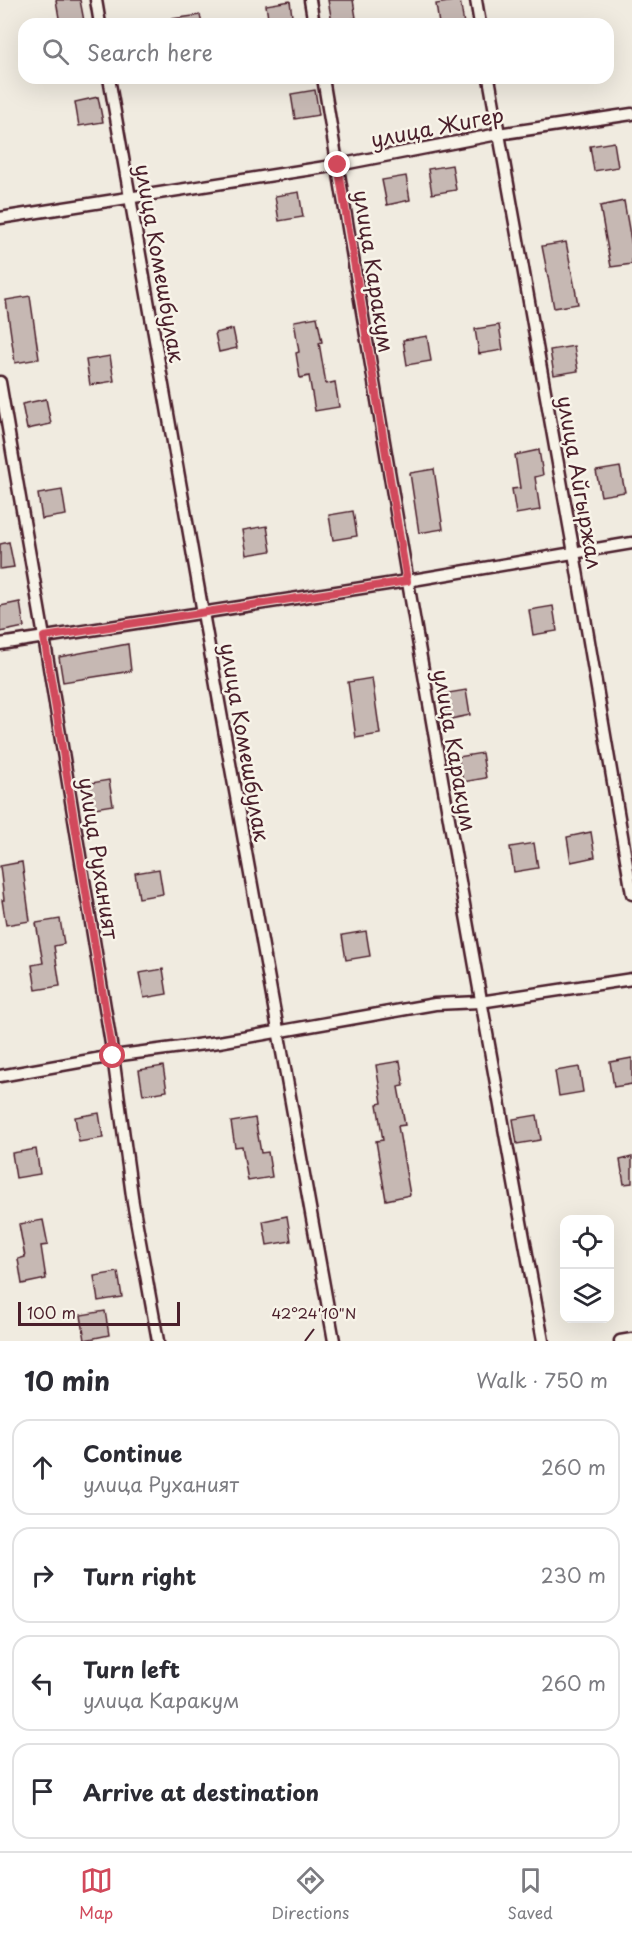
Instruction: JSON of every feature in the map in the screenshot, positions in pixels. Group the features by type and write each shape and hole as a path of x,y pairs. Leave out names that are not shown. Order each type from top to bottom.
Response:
{"street":[{"path":"96,0 99,18"},
{"path":"310,0 313,18"},
{"path":"476,0 479,18"},
{"name":"улица Комешбулак","path":"110,84 334,1341"},
{"name":"улица Каракум","path":"324,84 480,1002 543,1341"},
{"name":"улица Айгыржал","path":"490,84 632,894"},
{"name":"улица Жигер","path":"0,218 338,165 498,134 632,114"},
{"name":"улица Руханият","path":"0,382 44,637 158,1341"},
{"path":"0,644 407,581 632,543"},
{"path":"0,1076 113,1056 219,1042 435,1004 480,1002 632,979"},
{"path":"620,1341 632,1339"}],"building":[{"path":"56,0 80,0 83,18 59,18"},
{"path":"328,0 353,0 356,18 331,18"},
{"path":"460,0 463,18 438,18 436,4"},
{"path":"290,1 292,18 268,18 266,5"},
{"path":"200,15 201,18 179,18"},
{"path":"315,90 319,115 295,119 291,94"},
{"path":"98,97 103,122 79,126 75,102"},
{"path":"614,142 618,167 594,171 590,146"},
{"path":"452,165 456,190 432,194 428,169"},
{"path":"406,176 410,200 387,205 382,180"},
{"path":"299,192 303,217 279,221 275,196"},
{"path":"624,201 632,246 632,264 611,267 600,206"},
{"path":"566,242 578,304 554,308 542,246"},
{"path":"30,296 39,359 15,363 6,300"},
{"path":"317,317 326,384 335,382 339,407 315,411 309,376 300,378 294,321"},
{"path":"499,325 503,350 479,354 475,329"},
{"path":"233,329 237,348 219,352 215,333"},
{"path":"427,336 431,361 407,365 403,340"},
{"path":"574,346 578,371 554,375 550,350"},
{"path":"110,356 114,381 90,385 86,360"},
{"path":"46,399 51,424 27,429 22,404"},
{"path":"539,450 543,475 535,477 540,510 516,514 512,489 520,488 515,455"},
{"path":"620,467 625,492 601,496 596,471"},
{"path":"434,469 443,529 419,533 410,473"},
{"path":"62,490 66,515 42,519 38,494"},
{"path":"353,511 357,536 333,540 329,515"},
{"path":"267,526 271,551 247,555 243,530"},
{"path":"9,542 14,567 0,569 0,544"},
{"path":"20,602 24,627 0,632 0,606"},
{"path":"553,606 557,631 533,635 529,610"},
{"path":"128,644 131,671 63,682 59,657"},
{"path":"372,678 380,734 356,738 348,682"},
{"path":"466,690 470,715 446,720 442,694"},
{"path":"482,753 486,778 463,782 458,757"},
{"path":"109,780 113,805 89,809 85,784"},
{"path":"591,832 595,857 571,862 567,837"},
{"path":"534,843 538,868 514,872 510,847"},
{"path":"22,862 30,921 6,925 0,866"},
{"path":"159,869 163,894 139,898 135,873"},
{"path":"60,919 64,944 54,946 60,986 36,990 32,965 43,963 36,923"},
{"path":"366,931 370,956 346,960 342,935"},
{"path":"163,969 167,994 144,998 139,973"},
{"path":"632,1058 632,1084 614,1087 610,1062"},
{"path":"400,1061 404,1086 398,1087 405,1125 398,1126 410,1195 386,1200 376,1141 383,1140 377,1104 382,1103 376,1065"},
{"path":"163,1066 167,1091 143,1095 139,1070"},
{"path":"579,1067 583,1092 559,1096 555,1071"},
{"path":"99,1113 103,1138 79,1142 75,1117"},
{"path":"537,1115 541,1140 517,1144 513,1119"},
{"path":"255,1118 261,1153 268,1152 272,1177 248,1181 242,1146 235,1147 231,1122"},
{"path":"36,1149 40,1174 16,1178 12,1153"},
{"path":"632,1157 632,1183 624,1184 620,1160"},
{"path":"287,1216 291,1241 267,1245 263,1221"},
{"path":"43,1220 48,1245 41,1246 46,1279 22,1284 18,1259 25,1257 19,1224"},
{"path":"118,1272 122,1297 98,1301 94,1276"},
{"path":"105,1311 109,1335 85,1340 81,1315"}],"route":[{"path":"113,1056 44,637 407,581 338,165"}]}
